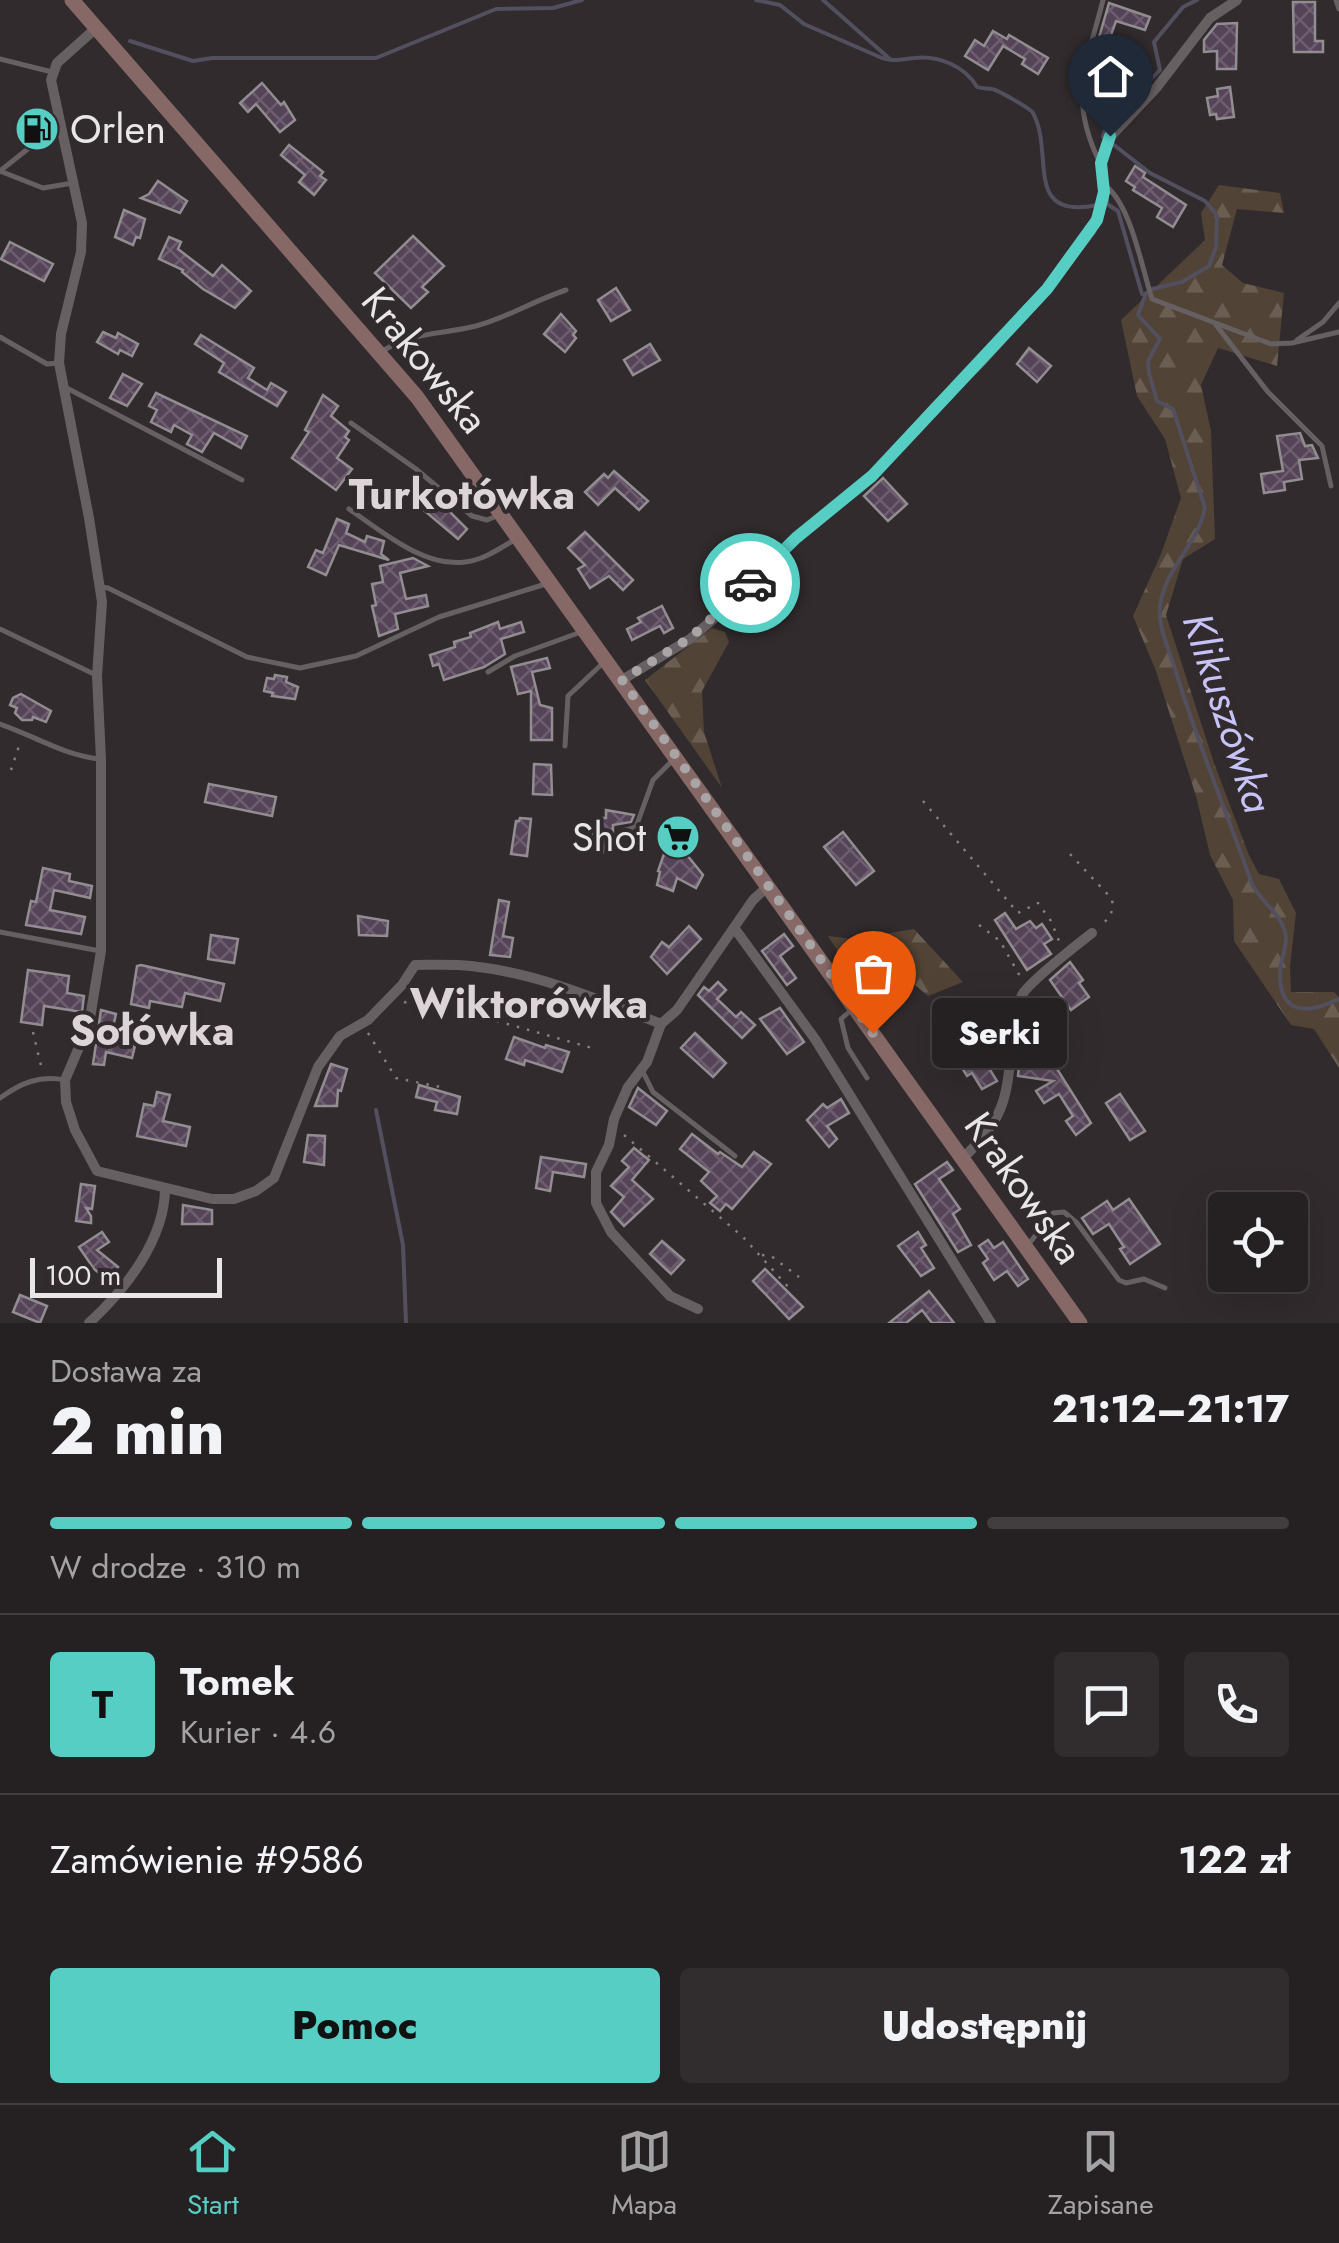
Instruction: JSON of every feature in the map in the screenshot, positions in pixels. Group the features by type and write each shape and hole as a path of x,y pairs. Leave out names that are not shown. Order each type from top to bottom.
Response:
{"main road":[{"name":"Krakowska","path":"72,0 417,397 1080,1323"}],"street":[{"path":"622,680 690,638 796,538 872,476 1047,289 1092,231 1103,204 1101,163 1110,136 1157,87 1210,18 1237,0"},
{"path":"96,29 57,63 52,72 52,89 82,223 82,252 61,334 58,363 101,587 97,676 102,952 89,1024 65,1080 66,1102 75,1130 97,1171 212,1198 234,1200 256,1192 274,1178 318,1068 340,1036 363,1022 396,992 415,965 471,966 566,987 661,1024"},
{"path":"698,1309 670,1296 611,1232 596,1203 596,1172 609,1146 628,1087 641,1070 661,1024 677,1010 753,900 768,886"},
{"path":"735,929 816,1039 991,1323"},
{"path":"963,1158 983,1140 1009,1087 1024,990 1092,932"},
{"path":"89,1323 135,1271 166,1210 166,1188"},
{"path":"105,1307 108,1323"}],"lane":[{"path":"1101,163 1088,138 1080,106 1103,0"},
{"path":"1336,0 1339,9"},
{"path":"0,60 52,72"},
{"path":"61,124 0,171 43,188 74,182"},
{"path":"1104,184 1113,190 1125,209 1152,299 1271,344 1339,332"},
{"path":"381,353 392,345 444,330 476,326 566,290"},
{"path":"1292,343 1323,322 1339,303"},
{"path":"1214,322 1268,392 1322,446 1331,486"},
{"path":"0,337 47,364 58,363"},
{"path":"62,386 242,480"},
{"path":"351,423 416,469 472,516 487,520 502,514"},
{"path":"348,509 392,538 444,561 476,560 519,537"},
{"path":"101,587 247,658 300,668 356,656 439,617 551,582"},
{"path":"0,628 97,676"},
{"path":"488,672 516,656 586,631"},
{"path":"564,746 568,696 607,660"},
{"path":"0,724 74,756 101,759"},
{"path":"623,832 636,827 653,780 677,758"},
{"path":"0,932 102,952"},
{"path":"854,1006 841,1019 848,1048 866,1078"},
{"path":"641,1070 653,1092 735,1156"},
{"path":"0,1098 15,1087 44,1076 65,1080"},
{"path":"1026,1247 1053,1213 1064,1212 1077,1223 1119,1280 1126,1283 1144,1279 1165,1288"}],"path":[{"path":"12,770 19,744 27,736 35,736"},
{"path":"924,801 1018,913 1038,902 1051,921 1064,954"},
{"path":"1070,854 1112,899 1109,918 1092,932"},
{"path":"980,925 1000,941 1024,990"},
{"path":"396,992 404,1003 490,1019 592,1048"},
{"path":"363,1022 396,1078 440,1087"},
{"path":"33,1032 44,1076"},
{"path":"613,1126 760,1254 791,1290"},
{"path":"760,1254 771,1256 798,1277"}],"green space":[{"path":"1219,185 1280,193 1284,213 1237,209 1222,265 1243,283 1284,293 1277,366 1218,348 1201,385 1211,431 1215,539 1183,559 1166,615 1248,853 1259,874 1279,879 1296,913 1291,992 1334,992 1339,997 1339,1068 1314,1029 1291,1025 1234,941 1233,900 1210,855 1196,796 1156,671 1133,616 1181,498 1165,439 1137,396 1121,320 1205,240 1201,213"},
{"path":"712,628 725,632 729,642 702,691 704,732 722,788 645,680"},
{"path":"914,929 963,982 928,996 897,970 867,996 828,936 854,939"}],"building":[{"path":"1293,2 1315,2 1315,41 1323,41 1323,52 1294,52"},
{"path":"1109,3 1150,17 1145,30 1116,21 1105,52 1117,57 1111,72 1094,65 1101,51 1098,41"},
{"path":"1237,23 1236,69 1217,69 1217,51 1204,52 1204,40 1217,24"},
{"path":"993,31 1007,39 1009,35 1048,58 1038,74 1022,64 1025,59 1003,46 988,70 965,56 975,40 984,46"},
{"path":"262,83 281,105 284,102 295,120 280,132 256,104 248,112 240,103"},
{"path":"1230,87 1234,117 1217,119 1216,114 1210,115 1207,98 1218,96 1217,89"},
{"path":"289,145 323,172 320,176 326,180 314,195 299,182 305,175 281,155"},
{"path":"1135,166 1145,173 1143,177 1186,205 1173,227 1157,217 1162,208 1126,181"},
{"path":"158,181 187,201 180,213 141,198"},
{"path":"124,210 145,219 140,238 136,237 133,245 115,237"},
{"path":"413,236 444,266 422,287 428,292 411,308 375,273"},
{"path":"169,237 181,242 178,249 213,276 222,265 251,291 235,308 203,289 183,270 159,259"},
{"path":"10,242 53,264 44,281 1,259"},
{"path":"616,288 630,310 611,321 598,300"},
{"path":"561,314 576,331 576,338 565,352 544,334"},
{"path":"103,332 116,338 118,333 138,344 132,356 120,350 118,354 97,342"},
{"path":"201,335 254,368 248,378 267,390 271,383 286,392 277,406 219,372 224,363 195,344"},
{"path":"650,344 660,360 633,375 624,360"},
{"path":"1029,348 1051,366 1037,382 1017,364"},
{"path":"123,374 142,384 127,406 110,398"},
{"path":"156,393 247,436 241,448 214,433 202,452 187,444 192,435 174,425 171,432 151,422 157,410 149,406"},
{"path":"323,395 338,406 331,416 349,431 345,437 349,440 337,458 352,469 336,490 292,458 309,432 305,430"},
{"path":"1300,433 1305,446 1312,445 1318,458 1299,460 1302,479 1284,482 1285,490 1264,493 1261,474 1283,471 1277,436"},
{"path":"614,471 648,501 639,510 615,488 598,505 585,492 604,474 608,478"},
{"path":"883,478 907,504 888,521 864,496"},
{"path":"425,487 467,529 458,539 413,501"},
{"path":"337,519 349,524 346,533 365,542 367,536 384,541 381,554 389,560 339,545 326,575 308,567 316,550 323,553"},
{"path":"585,532 633,580 623,590 609,576 590,588 578,569 585,565 568,548"},
{"path":"413,558 428,566 400,573 406,599 426,595 428,606 395,614 398,629 379,636 372,584 383,582 380,566"},
{"path":"662,606 673,628 664,633 660,626 632,640 627,629 641,622 638,618"},
{"path":"498,622 500,629 521,622 524,632 501,639 505,654 484,667 444,680 439,664 433,666 430,655 455,647 454,642"},
{"path":"547,658 550,668 532,672 540,705 552,708 552,740 531,740 531,691 518,694 511,667"},
{"path":"275,675 287,677 286,682 298,687 295,699 264,691 267,678 274,679"},
{"path":"21,694 51,711 46,722 33,717 22,720 15,713 17,708 10,705"},
{"path":"534,764 551,765 552,795 533,794"},
{"path":"209,784 276,797 272,816 205,802"},
{"path":"606,810 634,815 631,822 613,825 613,833 601,833"},
{"path":"531,819 527,856 511,854 516,821"},
{"path":"594,831 608,835 603,852 589,848"},
{"path":"843,832 874,871 856,885 824,847"},
{"path":"671,834 692,843 687,855 703,875 696,888 677,878 673,891 657,885"},
{"path":"43,868 70,874 69,881 92,886 90,898 54,890 50,910 85,917 81,934 26,925 31,901 36,902"},
{"path":"499,900 509,902 503,936 513,938 510,957 490,955"},
{"path":"1005,913 1016,929 1030,921 1036,928 1042,924 1052,939 1044,944 1051,954 1027,970 995,920"},
{"path":"358,916 388,921 387,936 359,935"},
{"path":"689,926 701,939 667,974 651,957 662,942 669,947"},
{"path":"784,934 793,946 780,956 796,978 787,985 762,951"},
{"path":"211,935 238,939 234,963 208,959"},
{"path":"1070,962 1089,997 1071,1010 1050,980"},
{"path":"137,966 224,984 220,1001 185,993 182,1007 150,1001 149,1008 131,1004"},
{"path":"28,970 69,976 67,993 84,996 82,1012 44,1006 42,1025 21,1022"},
{"path":"718,982 726,990 717,999 736,1017 741,1012 755,1025 742,1038 698,995 704,987 709,991"},
{"path":"780,1008 804,1042 787,1054 760,1019"},
{"path":"101,1010 116,1014 110,1040 135,1046 132,1058 106,1052 104,1065 93,1064"},
{"path":"981,1026 1000,1057 987,1065 997,1081 982,1089 972,1073 967,1076 959,1063 964,1060 954,1043"},
{"path":"695,1033 726,1063 713,1077 681,1048"},
{"path":"1030,1035 1037,1037 1091,1123 1076,1135 1066,1121 1073,1116 1059,1094 1044,1103 1036,1091 1053,1081 1018,1076 1021,1044"},
{"path":"514,1037 569,1052 562,1072 525,1060 524,1065 506,1059"},
{"path":"331,1064 347,1069 341,1091 338,1090 337,1106 315,1106"},
{"path":"419,1085 460,1097 457,1114 435,1110 437,1102 416,1097"},
{"path":"638,1088 667,1111 656,1125 629,1107"},
{"path":"157,1092 170,1095 163,1121 190,1127 186,1146 137,1136 144,1104 154,1106"},
{"path":"1120,1094 1145,1131 1130,1140 1106,1103"},
{"path":"841,1099 849,1113 827,1126 837,1139 829,1147 807,1120 823,1104 827,1108"},
{"path":"692,1134 742,1167 754,1152 771,1164 732,1209 726,1204 720,1211 710,1203 717,1196 701,1181 709,1172 680,1149"},
{"path":"308,1135 325,1136 324,1165 304,1162"},
{"path":"634,1148 649,1160 632,1180 653,1199 624,1226 611,1212 624,1197 611,1186 629,1167 622,1161"},
{"path":"541,1157 586,1164 584,1177 553,1172 550,1191 536,1188"},
{"path":"947,1162 953,1170 939,1179 960,1209 953,1214 971,1245 958,1252 915,1184"},
{"path":"81,1184 95,1186 92,1209 86,1208 91,1223 76,1221"},
{"path":"1129,1199 1160,1244 1130,1264 1109,1224 1093,1234 1082,1218 1107,1201 1113,1210"},
{"path":"183,1205 212,1210 212,1224 182,1224"},
{"path":"102,1232 109,1242 97,1250 118,1267 108,1280 94,1269 79,1247"},
{"path":"918,1232 926,1245 921,1248 934,1268 921,1276 898,1246"},
{"path":"988,1240 994,1248 1003,1242 1028,1279 1018,1286 1007,1271 994,1280 983,1263 988,1259 979,1246"},
{"path":"662,1241 684,1260 671,1274 650,1254"},
{"path":"765,1269 803,1307 789,1319 753,1281"},
{"path":"929,1291 954,1323 932,1323 922,1310 906,1323 889,1323"},
{"path":"20,1295 47,1306 40,1323 13,1312"}],"waterway":[{"path":"130,41 193,61 376,58 496,9 553,8 582,0"},
{"path":"756,0 780,5 804,24 882,58 941,60 965,73 977,87 995,90 1014,100 1033,113 1050,193 1059,203 1074,207 1098,205"},
{"path":"823,0 891,60"},
{"name":"Klikuszówka","path":"1103,137 1118,112 1160,70 1154,42 1183,7 1197,0"},
{"name":"Klikuszówka","path":"1114,145 1150,173 1205,201 1217,215 1216,247 1209,266 1182,282 1152,289"},
{"path":"1107,204 1118,211 1142,294"},
{"name":"Klikuszówka","path":"1146,293 1138,315 1160,339 1148,361 1149,373 1157,401 1173,409 1205,508 1196,533 1163,591 1162,630 1252,884 1284,930 1282,991 1293,1006 1301,1008 1320,1007 1339,999"},
{"path":"376,1110 403,1245 406,1323"}],"way so far":[{"path":"750,583 690,638 622,680 873,1033"}],"place":[{"name":"Orlen","path":"37,129"},
{"name":"Shot","path":"678,837"},
{"name":"Serki","path":"873,1033"}],"district":[{"name":"Turkotówka","path":"462,494"},
{"name":"Wiktorówka","path":"529,1003"},
{"name":"Sołówka","path":"152,1030"}],"route":[{"path":"750,583 796,538 872,476 1047,289 1092,231 1102,208 1101,163 1110,136"}]}
